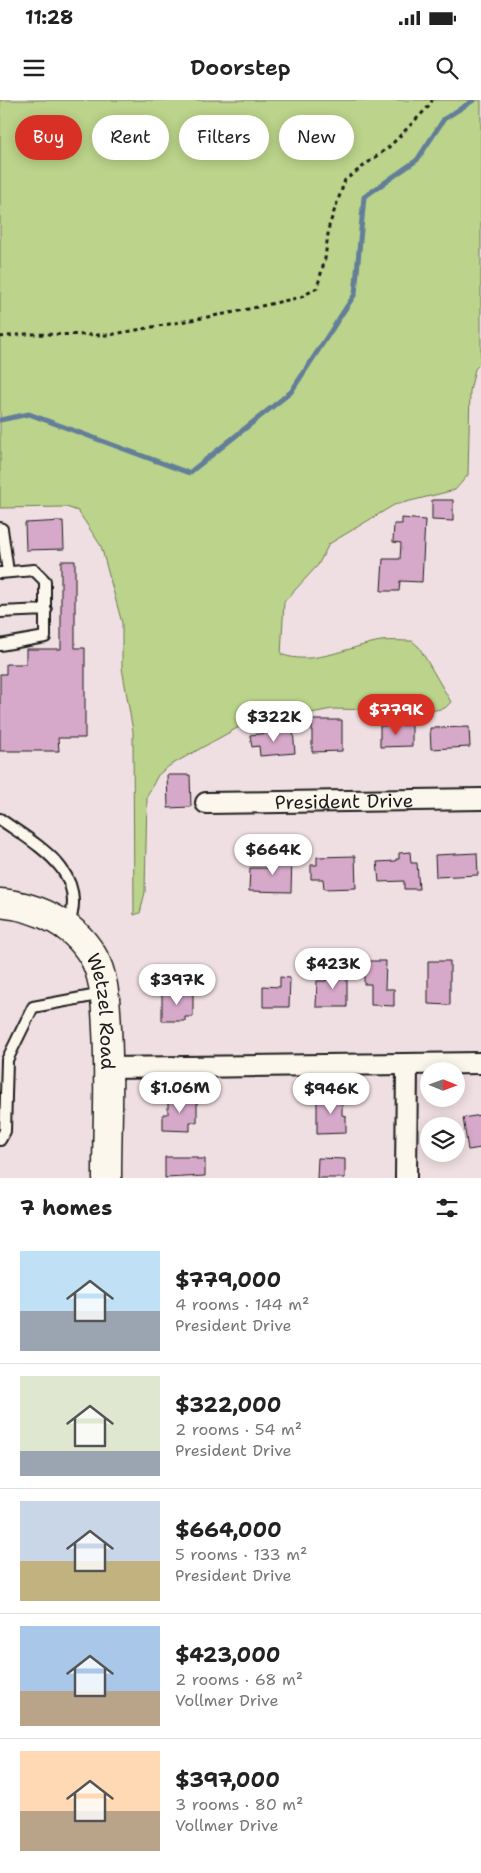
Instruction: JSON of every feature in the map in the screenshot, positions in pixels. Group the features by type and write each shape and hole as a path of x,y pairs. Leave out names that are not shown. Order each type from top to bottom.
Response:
{"street":[{"name":"President Drive","path":"206,803 481,799"},
{"name":"Wetzel Road","path":"0,903 38,911 68,926 80,938 96,963 104,994 108,1068 107,1178"},
{"path":"108,1068 481,1063"},
{"path":"406,1178 407,1064"}],"lane":[{"path":"0,528 2,530 4,573 34,570 45,581 46,610 45,637 0,645"},
{"path":"0,612 46,610"},
{"path":"0,819 54,858 62,867 68,878 72,895 73,913 68,926"},
{"path":"0,1140 4,1131 7,1060 33,1007 104,994"}],"path":[{"path":"0,337 26,334 109,335 235,312 301,297 317,288 325,259 328,226 344,180 388,147 431,104 432,100"}],"green space":[{"path":"0,100 481,100 481,363 475,369 470,391 468,475 455,490 394,505 329,544 318,565 284,602 281,654 305,658 318,657 381,641 412,641 419,647 451,702 445,708 431,711 332,709 239,727 169,766 158,775 147,796 145,892 140,913 134,915 133,731 122,668 122,623 101,546 78,511 66,507 0,508"}],"building":[{"path":"432,500 453,500 453,521 432,520"},
{"path":"402,518 425,520 422,582 400,581 399,591 381,591 383,559 400,559 401,543 393,542 394,524 402,524"},
{"path":"63,521 64,549 26,550 25,523"},
{"path":"61,561 75,561 75,648 85,648 85,738 58,738 59,751 0,751 0,674 6,674 6,664 26,664 26,649 61,649"},
{"path":"312,720 342,720 342,751 312,752"},
{"path":"412,725 412,746 380,747 380,726"},
{"path":"469,727 470,747 431,749 430,728"},
{"path":"293,730 295,753 260,756 259,746 252,747 250,735"},
{"path":"167,775 190,775 191,807 168,808"},
{"path":"410,852 411,863 417,863 419,889 404,889 404,881 379,882 377,862 396,861 396,859 399,859 399,853"},
{"path":"477,853 478,875 436,877 435,855"},
{"path":"272,856 292,856 291,892 249,891 250,868 272,868"},
{"path":"355,856 356,888 324,889 323,879 311,879 311,865 317,865 317,857"},
{"path":"364,961 386,961 385,989 394,989 394,1006 371,1005 371,984 364,984"},
{"path":"428,961 450,961 450,1005 428,1004"},
{"path":"326,971 347,971 347,1007 316,1007 317,981 326,981"},
{"path":"280,977 290,978 289,1007 263,1007 263,986 280,987"},
{"path":"162,991 193,992 193,1017 185,1017 185,1021 162,1021"},
{"path":"342,1095 342,1115 346,1116 346,1133 317,1134 317,1096"},
{"path":"168,1097 197,1098 197,1122 190,1122 190,1131 163,1130 163,1114 168,1114"},
{"path":"481,1115 481,1148 468,1150 465,1118"},
{"path":"165,1157 197,1157 196,1159 205,1159 205,1176 165,1178"},
{"path":"318,1158 345,1159 345,1178 317,1178"}],"waterway":[{"path":"0,420 29,414 189,473 291,392 355,294 364,197 417,160 444,119 474,100"}]}
